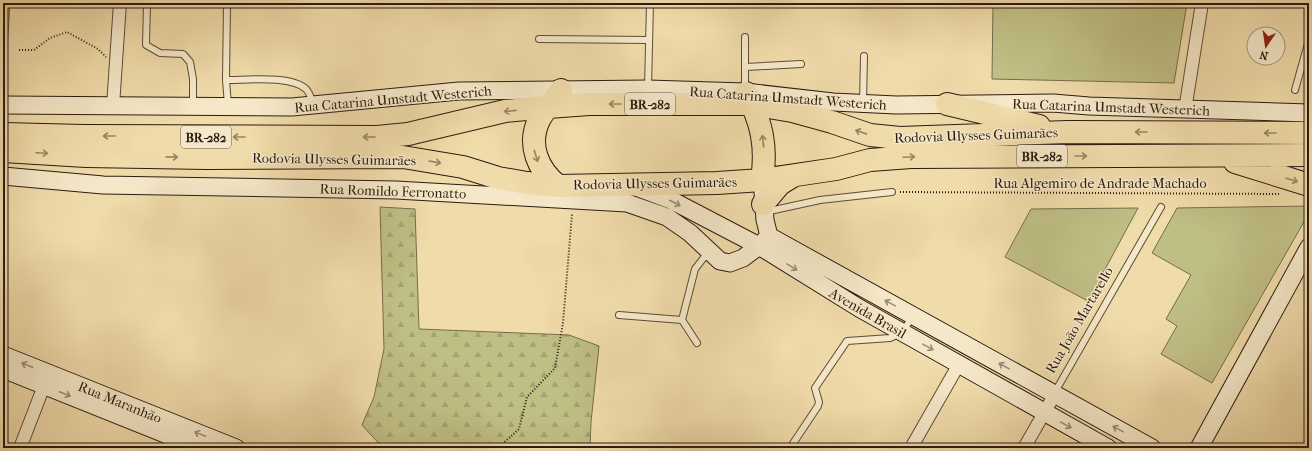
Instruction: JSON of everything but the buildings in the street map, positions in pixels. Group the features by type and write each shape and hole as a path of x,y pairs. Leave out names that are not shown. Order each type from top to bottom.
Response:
{"highway":[{"name":"Rodovia Ulysses Guimarães","path":"3,134 92,136 377,137 408,134 555,99 589,104 749,98 832,122 870,135 900,138 1068,132 1309,133"},
{"path":"749,98 760,122 764,141 765,160 762,180"},
{"path":"555,99 539,120 535,133 534,146 536,158 541,168 558,186"},
{"path":"947,104 1068,132"},
{"name":"Rodovia Ulysses Guimarães","path":"3,151 86,156 207,158 403,157 463,167 512,181 558,186 626,183 717,183 762,180 836,169 870,160 911,157 1309,155"},
{"path":"1214,156 1309,185"},
{"path":"764,208 780,184 793,176"}],"street":[{"path":"113,106 120,3"},
{"path":"1185,110 1202,3"},
{"name":"Rua Catarina Umstadt Westerich","path":"3,105 292,107 459,91 555,99 648,89 749,98 896,105 1053,102 1089,106 1309,113"},
{"name":"Rua Romildo Ferronatto","path":"3,176 103,185 396,190 627,203 667,217 710,250 720,261 730,263 736,262 764,241"},
{"path":"762,180 764,241"},
{"name":"Avenida Brasil","path":"626,183 671,200 764,241 913,316 1152,448"},
{"name":"Avenida Brasil","path":"764,241 859,308 1108,448"},
{"path":"1199,448 1309,247"},
{"name":"Rua Maranhão","path":"3,355 47,379 162,426 232,447"},
{"path":"911,448 959,364"},
{"name":"Rua Maranhão","path":"3,369 47,379"},
{"path":"20,448 47,379"},
{"name":"Rua João Martarello","path":"1024,448 1054,394"},
{"name":"Rua Maranhão","path":"162,426 200,448"}],"lane":[{"path":"147,3 146,45 160,53 183,54 190,62 193,79 193,106"},
{"path":"228,3 226,80 228,107"},
{"path":"648,89 650,3"},
{"path":"745,37 749,98"},
{"path":"539,39 649,40"},
{"path":"1295,90 1309,40"},
{"path":"863,103 864,56"},
{"path":"746,67 801,64"},
{"path":"226,80 289,81 308,90 313,105"},
{"path":"764,208 892,192"},
{"name":"Rua João Martarello","path":"1054,394 1161,207"},
{"path":"697,343 682,320 696,269 710,250"},
{"path":"619,314 682,320"},
{"path":"790,448 818,406 819,402 815,388 847,341 855,339 879,340 902,333 913,316"}],"path":[{"path":"19,50 34,50 50,38 67,32 98,50 116,66"},
{"name":"Rua Algemiro de Andrade Machado","path":"892,192 1285,194"},
{"path":"498,448 519,429 527,398 555,368 563,323 572,214 582,200"}],"green space":[{"path":"3,3 10,3 5,81 3,80"},
{"path":"993,3 1187,3 1174,83 992,79"},
{"path":"1309,206 1309,213 1212,383 1161,354 1177,326 1166,319 1191,275 1152,253 1177,208"},
{"path":"380,207 415,209 419,329 569,335 599,346 591,422 590,448 383,448 362,425 374,397 384,349"},
{"path":"1138,208 1088,301 1005,257 1031,209"}]}
